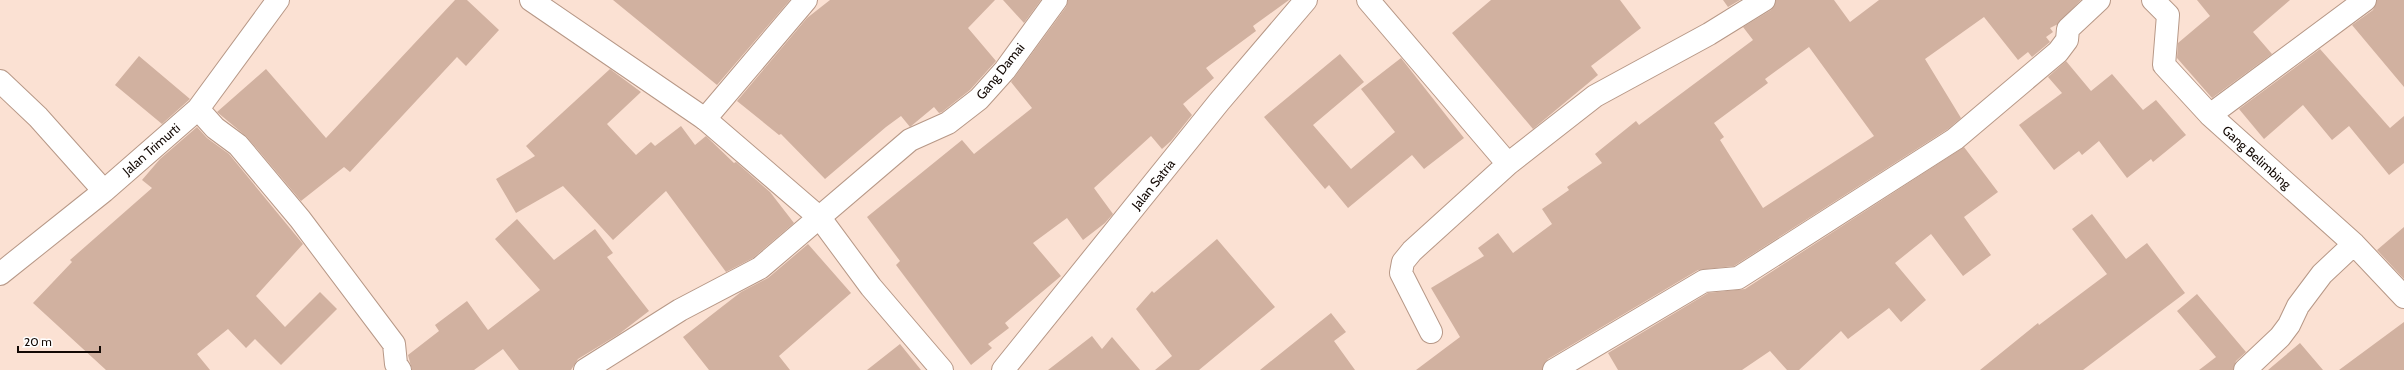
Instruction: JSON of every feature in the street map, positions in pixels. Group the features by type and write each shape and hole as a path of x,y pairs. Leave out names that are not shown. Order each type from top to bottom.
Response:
{"street":[{"name":"Jalan Trimurti","path":"0,274 104,191 198,109 278,0"},
{"path":"531,0 705,119 820,218 871,287 942,370"},
{"path":"705,119 806,0"},
{"name":"Gang Damai","path":"585,370 680,310 760,268 910,140 948,123 979,99 1004,70 1056,0"},
{"name":"Jalan Satria","path":"1003,370 1143,195 1306,0"},
{"path":"1368,0 1508,164"},
{"path":"1431,332 1401,273 1403,262 1412,251 1508,164 1595,96 1709,34 1764,0"},
{"path":"1554,370 1704,281 1738,278 1955,139 2058,52 2067,40 2068,29 2099,0"},
{"name":"Gang Belimbing","path":"2153,0 2168,15 2164,65 2210,115 2354,244 2404,297"},
{"path":"2210,115 2365,0"},
{"path":"0,81 38,117 104,191"},
{"path":"198,109 215,128 238,145 300,219 394,344 396,364 400,370"},
{"path":"2245,370 2280,337 2290,325 2298,306 2322,274 2354,244"}],"building":[{"path":"455,0 467,0 499,30 466,66 457,57 350,172 344,167 301,201 247,137 217,112 266,69 326,138"},
{"path":"613,0 790,0 717,85"},
{"path":"830,0 995,0 968,28 996,61 970,90 942,112 939,113 934,107 910,127 901,116 825,179 781,134 779,135 737,101 807,18"},
{"path":"1003,0 1041,0 1024,23"},
{"path":"1068,0 1289,0 1253,26 1256,31 1206,68 1214,78 1183,104 1192,115 1171,141 1162,149 1151,136 1094,188 1113,214 1105,223 1083,240 1067,218 1033,243 1061,276 1005,323 1009,328 988,344 992,348 971,365 896,265 900,261 867,217 962,140 974,154 1032,108 1011,82 1066,7"},
{"path":"1491,0 1620,0 1641,28 1591,66 1598,75 1533,129 1452,33"},
{"path":"1723,0 1740,0 1728,7"},
{"path":"1776,0 1834,0 1850,22 1879,0 2081,0 2058,24 2050,28 2053,32 2046,37 2050,42 2032,57 2028,52 2018,60 1984,17 1925,59 1961,118 1948,129 1734,266 1698,270 1548,359 1542,370 1416,370 1460,337 1431,288 1484,256 1478,248 1498,233 1513,253 1552,224 1542,209 1569,190 1567,187 1602,163 1595,154 1636,121 1639,125 1753,40 1743,27 1771,10","holes":["1809,47 1874,136 1763,208 1720,140 1724,137 1714,123 1768,83 1765,79"]},
{"path":"2197,0 2290,0 2253,32 2272,54 2212,98 2177,58 2178,43 2210,16"},
{"path":"2377,0 2404,0 2404,87 2352,25 2373,10"},
{"path":"2320,49 2390,128 2404,116 2404,163 2389,175 2349,126 2332,140 2303,105 2264,139 2239,109"},
{"path":"1340,54 1364,82 1313,125 1351,169 1395,132 1361,89 1401,58 1464,138 1424,169 1412,155 1348,208 1329,185 1325,189 1264,117"},
{"path":"139,56 190,99 162,124 115,85"},
{"path":"2066,61 2091,91 2112,74 2143,110 2156,100 2186,135 2153,162 2151,159 2127,178 2099,141 2082,155 2079,151 2054,170 2019,125 2062,93 2048,77"},
{"path":"610,69 641,92 607,124 636,155 651,142 655,146 681,126 695,145 706,136 734,163 736,162 770,192 794,223 753,258 726,272 666,191 613,240 563,186 516,213 496,179 535,156 526,146"},
{"path":"197,127 207,138 229,154 303,244 256,296 285,327 320,292 337,309 281,365 255,339 246,348 228,329 197,354 210,370 106,370 33,303 72,262 70,260 152,188 142,180 160,159"},
{"path":"1964,147 1998,192 1964,217 1991,255 1963,276 1931,234 1895,263 1926,300 1901,322 1889,308 1848,339 1841,331 1799,370 1787,370 1770,351 1742,370 1618,370 1608,353 1708,293 1745,289"},
{"path":"2092,214 2126,259 2147,243 2185,293 2083,370 1980,370 2038,323 2039,325 2107,274 2072,229"},
{"path":"517,219 554,260 595,229 613,253 607,257 649,311 619,334 578,359 571,370 519,370 503,349 474,370 412,370 408,355 439,331 435,325 467,301 488,330 540,290 495,239"},
{"path":"2404,227 2404,279 2377,250"},
{"path":"1217,239 1275,307 1199,370 1155,370 1172,356 1136,309 1152,291 1154,293"},
{"path":"808,244 851,293 779,356 790,370 709,370 683,337 741,292 768,278"},
{"path":"2197,294 2246,352 2236,361 2233,370 2199,370 2216,357 2177,311"},
{"path":"1331,313 1346,332 1334,341 1355,370 1260,370"},
{"path":"2404,322 2404,370 2339,370"},
{"path":"1092,336 1102,349 1112,337 1140,370 1048,370"},
{"path":"2300,343 2323,370 2268,370"},
{"path":"900,344 921,370 867,370"}]}
